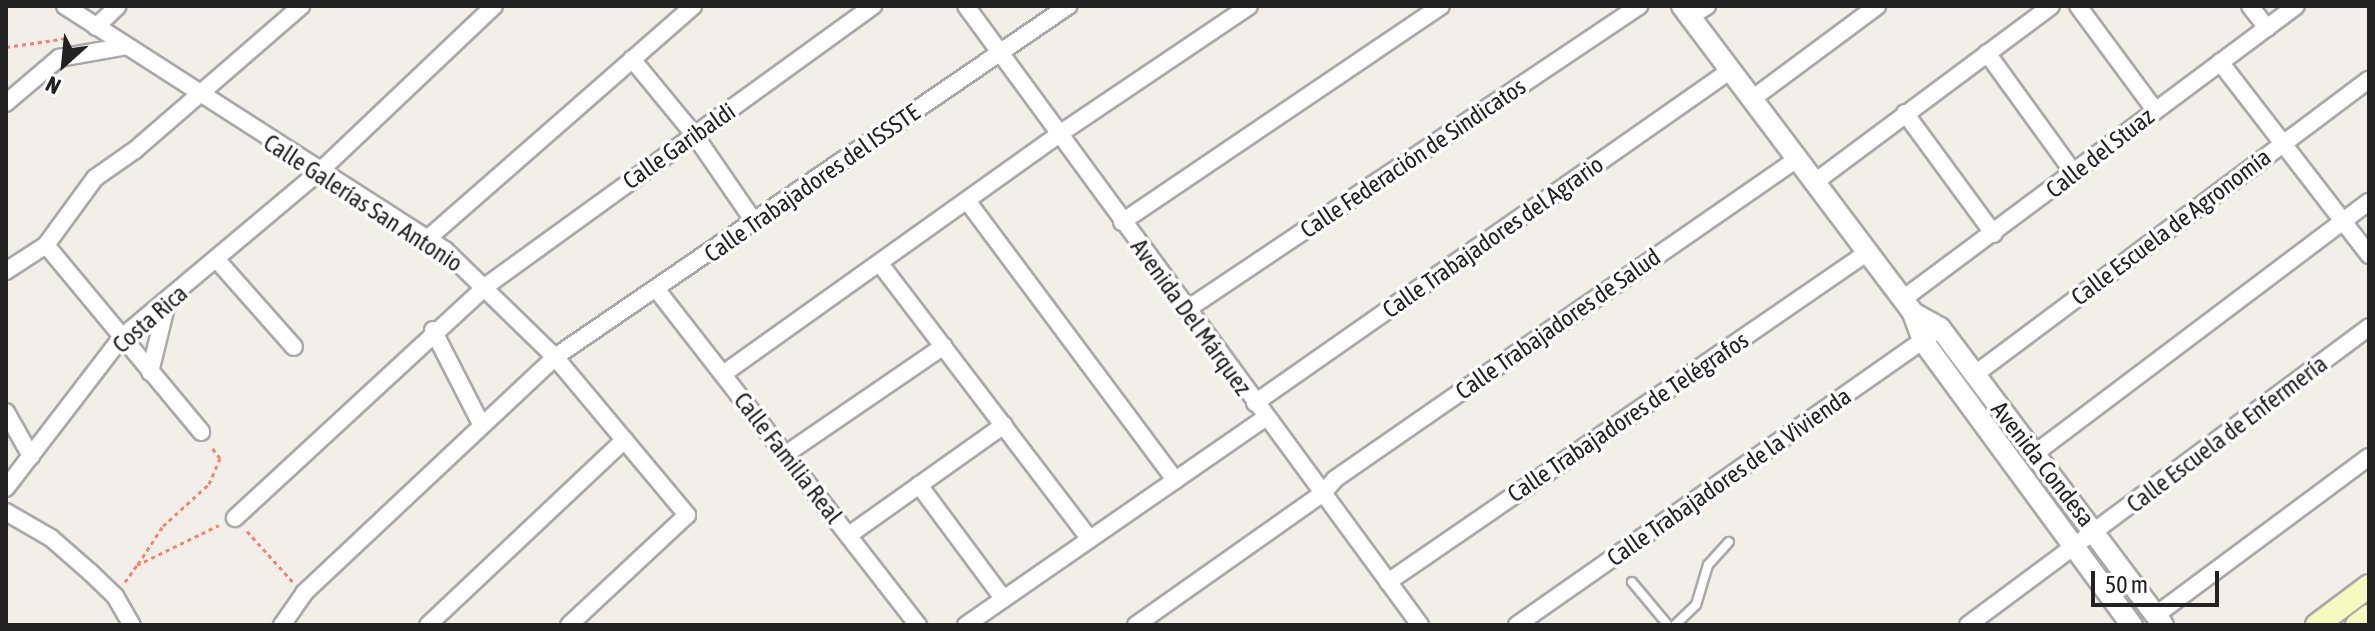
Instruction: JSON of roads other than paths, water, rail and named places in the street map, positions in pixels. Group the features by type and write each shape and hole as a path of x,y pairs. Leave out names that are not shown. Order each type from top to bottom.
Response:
{"main road":[{"path":"2317,625 2369,586"},
{"path":"2357,625 2369,616"}],"street":[{"name":"Calle Galerías San Antonio","path":"65,6 127,46 196,97 426,240 486,286 555,357 687,515 569,625"},
{"path":"96,27 118,6"},
{"path":"6,271 46,245 95,178 196,97 301,6"},
{"name":"Costa Rica","path":"6,488 121,338 167,303 319,172 494,6"},
{"path":"426,240 693,6"},
{"name":"Calle Garibaldi","path":"235,518 433,330 486,286 563,226 696,137 873,6"},
{"name":"Avenida Del Márquez","path":"966,6 998,54 1420,625"},
{"name":"Calle Trabajadores del ISSSTE","path":"282,625 304,593 555,357 1068,6"},
{"path":"723,374 881,265 1058,135 1249,6"},
{"path":"1122,222 1441,6"},
{"name":"Calle Federación de Sindicatos","path":"1186,310 1639,6"},
{"path":"1752,99 1877,6"},
{"path":"1815,182 2051,6"},
{"path":"2078,6 2155,110"},
{"path":"2250,6 2267,28"},
{"name":"Calle del Stuaz","path":"1908,306 1994,234 2296,6"},
{"name":"Avenida Condesa","path":"1693,9 1731,70 1908,306 1923,341 2132,625"},
{"path":"6,103 59,58 127,46"},
{"path":"1987,53 2074,173"},
{"path":"632,59 696,137 755,223"},
{"path":"2220,62 2369,255"},
{"name":"Calle Trabajadores del Agrario","path":"966,625 1175,480 1260,410 1731,70"},
{"name":"Calle Escuela de Agronomía","path":"1974,375 2369,80"},
{"path":"1905,113 1994,234"},
{"name":"Calle Trabajadores de Salud","path":"1136,625 1323,493 1335,479 1797,159"},
{"path":"968,202 1175,480"},
{"path":"2034,454 2369,202"},
{"path":"46,245 201,432"},
{"name":"Calle Trabajadores de Telégrafos","path":"1388,582 1868,252"},
{"path":"217,260 294,347"},
{"path":"881,265 1089,538"},
{"name":"Calle Familia Real","path":"657,290 918,625"},
{"path":"150,372 167,303"},
{"name":"Avenida Condesa","path":"1908,306 1940,328 2096,532 2159,620"},
{"name":"Calle Escuela de Enfermería","path":"1968,625 2369,327"},
{"name":"Calle Trabajadores de la Vivienda","path":"1517,625 1940,328"},
{"path":"433,330 481,424"},
{"path":"786,454 944,346"},
{"path":"6,412 31,456"},
{"path":"849,535 1004,425"},
{"path":"428,625 624,440"},
{"path":"2159,620 2369,457"},
{"path":"919,485 1003,598"},
{"path":"6,512 51,538 115,596 132,625"}],"lane":[{"path":"1675,625 1696,605 1708,565 1729,542"},
{"path":"1632,582 1668,625"}]}
